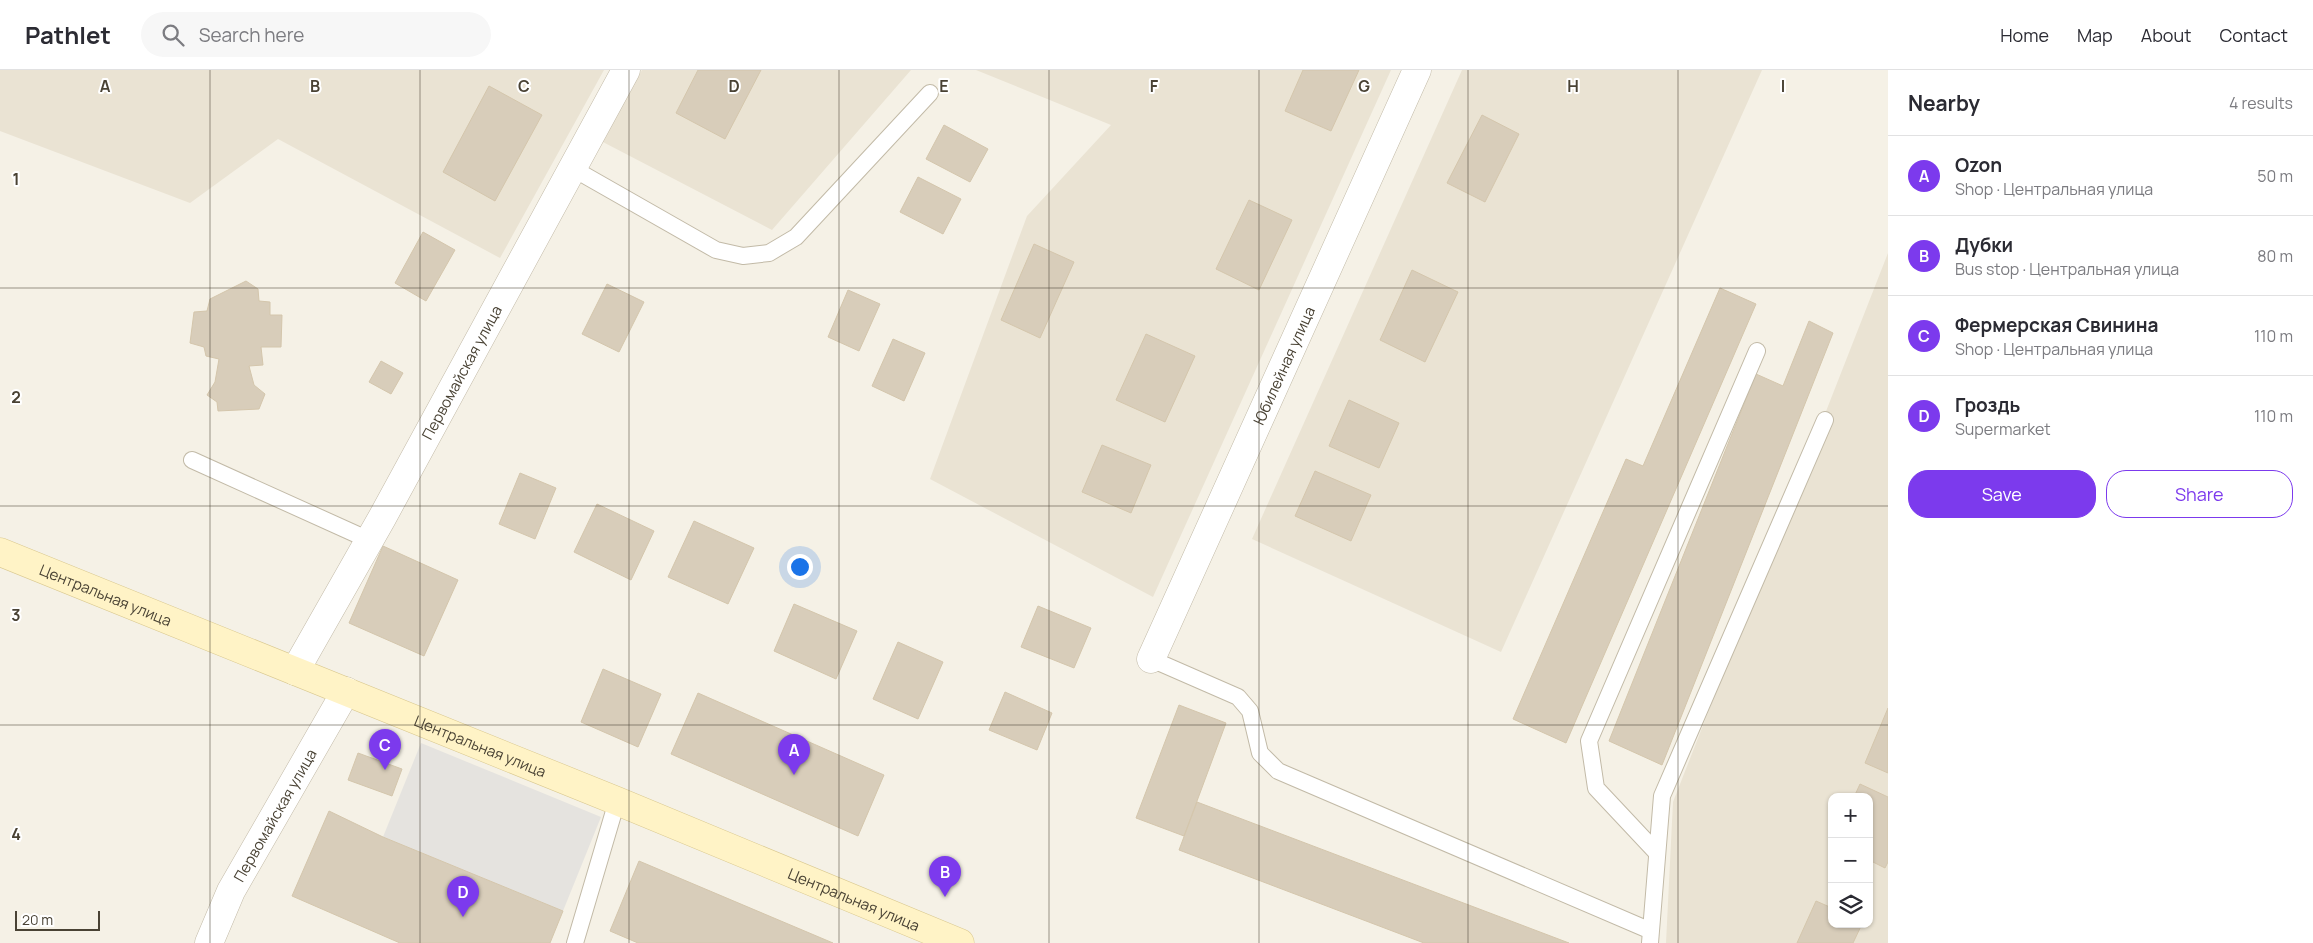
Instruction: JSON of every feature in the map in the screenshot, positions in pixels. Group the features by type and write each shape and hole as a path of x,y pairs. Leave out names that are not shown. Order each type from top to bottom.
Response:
{"main road":[{"name":"Центральная улица","path":"0,552 617,801 921,936 960,943"}],"street":[{"name":"Первомайская улица","path":"295,672 626,70"},
{"name":"Юбилейная улица","path":"1151,659 1417,70"},
{"name":"Первомайская улица","path":"209,943 231,891 346,691"}],"lane":[{"path":"572,168 716,250 744,256 769,253 796,237 930,93"},
{"path":"1656,854 1596,788 1589,741 1757,351"},
{"path":"1151,659 1238,697 1250,710 1260,753 1278,771 1650,937 1662,796 1824,420"},
{"path":"192,460 369,540"},
{"path":"575,943 617,801"}],"shaded area":[{"path":"0,70 604,70 500,258 278,139 190,203 0,131"},
{"path":"642,70 911,70 772,230 601,141"},
{"path":"976,70 1391,70 1153,597 930,479 1027,216 1111,125"},
{"path":"1462,70 1762,70 1501,652 1252,539"},
{"path":"1888,253 1888,943 1666,943 1673,802"},
{"path":"421,743 601,817 563,911 383,837"}],"building":[{"path":"698,70 761,70 725,139 676,113"},
{"path":"1303,70 1359,70 1331,131 1285,111"},
{"path":"489,86 542,115 495,201 443,172"},
{"path":"1482,115 1519,134 1485,202 1447,183"},
{"path":"944,125 988,149 970,182 926,159"},
{"path":"918,177 961,199 943,234 900,212"},
{"path":"1249,200 1292,220 1259,290 1216,269"},
{"path":"423,232 455,250 426,301 395,283"},
{"path":"1034,244 1074,262 1040,338 1001,320"},
{"path":"1412,270 1458,292 1425,362 1380,340"},
{"path":"246,281 258,289 259,301 270,302 270,315 282,315 281,347 261,347 263,365 249,366 254,385 265,394 259,409 218,411 217,402 207,395 215,382 219,359 206,356 204,347 190,343 194,312 207,311 210,299"},
{"path":"607,284 644,302 619,352 582,334"},
{"path":"1720,288 1756,304 1566,743 1513,719 1626,459 1643,466"},
{"path":"848,290 880,304 859,351 828,337"},
{"path":"1809,321 1833,333 1662,765 1609,741 1756,374 1783,386"},
{"path":"1146,334 1195,356 1165,422 1116,400"},
{"path":"893,339 925,353 904,401 872,386"},
{"path":"381,361 403,373 391,394 369,382"},
{"path":"1349,400 1399,423 1379,468 1329,446"},
{"path":"1102,445 1151,465 1131,513 1082,492"},
{"path":"1315,471 1371,495 1351,541 1295,516"},
{"path":"520,473 556,488 535,539 499,524"},
{"path":"597,504 654,531 631,580 574,552"},
{"path":"694,521 754,548 728,604 668,577"},
{"path":"383,546 458,580 424,656 349,623"},
{"path":"794,604 857,631 836,679 774,651"},
{"path":"1038,606 1091,628 1074,668 1021,647"},
{"path":"898,642 943,662 918,719 873,699"},
{"path":"603,669 661,694 638,747 581,722"},
{"path":"1005,692 1052,713 1037,750 989,730"},
{"path":"698,693 884,775 858,836 671,754"},
{"path":"1179,705 1226,723 1184,836 1136,818"},
{"path":"1888,708 1888,773 1865,763"},
{"path":"358,753 402,769 392,796 348,780"},
{"path":"1860,784 1888,797 1888,862 1885,868 1873,862 1873,793 1856,793"},
{"path":"1197,802 1569,943 1424,943 1179,850"},
{"path":"329,811 383,837 563,911 550,943 400,943 292,896"},
{"path":"639,861 833,943 638,943 610,931"},
{"path":"1816,901 1828,906 1828,928 1860,928 1853,943 1797,943"}],"place":[{"name":"Фермерская Свинина","path":"385,770"},
{"name":"Ozon","path":"794,775"},
{"name":"Дубки","path":"945,897"},
{"name":"Гроздь","path":"463,917"}]}
